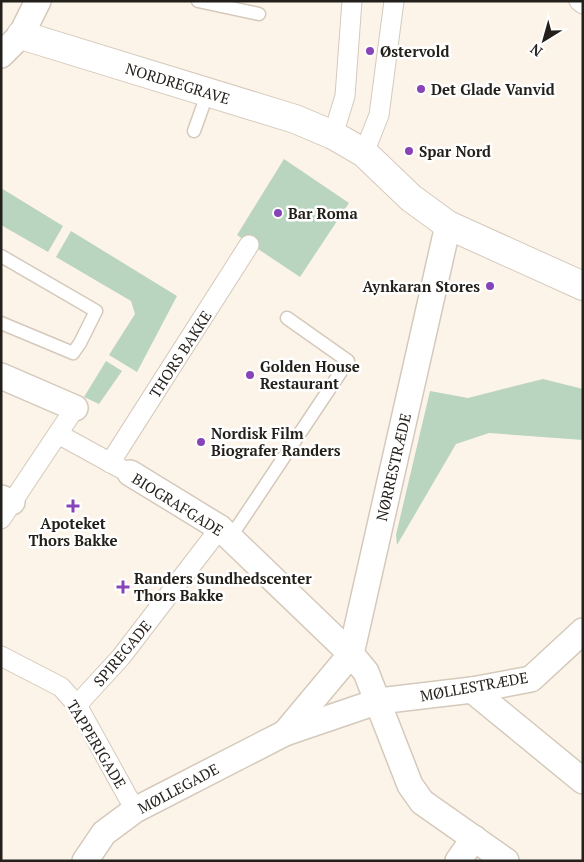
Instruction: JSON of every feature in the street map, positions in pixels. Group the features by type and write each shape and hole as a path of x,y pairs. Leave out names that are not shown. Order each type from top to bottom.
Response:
{"street":[{"path":"7,47 38,1"},
{"path":"352,1 345,96 333,135 364,153 411,198 448,225 583,286"},
{"path":"364,153 379,115 394,1"},
{"path":"579,1 583,4"},
{"name":"NORDREGRAVE","path":"7,47 208,92 295,119 333,135"},
{"name":"NØRRESTRÆDE","path":"351,654 448,225"},
{"name":"THORS BAKKE","path":"120,468 249,245"},
{"path":"1,376 75,408 5,506"},
{"name":"BIOGRAFGADE","path":"58,434 120,468 225,533 351,654"},
{"name":"SPIREGADE","path":"77,705 121,657 225,533"},
{"name":"MØLLESTRÆDE","path":"379,701 472,690 531,679 583,631"},
{"path":"351,654 366,672 379,701 410,785 422,802 506,861"},
{"name":"MØLLEGADE","path":"285,733 351,654"},
{"name":"TAPPERIGADE","path":"1,656 61,687 77,705 135,810"},
{"path":"472,690 583,782"},
{"name":"MØLLEGADE","path":"85,861 104,833 135,810 285,733 379,701"},
{"path":"458,861 474,838"}],"lane":[{"path":"198,1 259,14"},
{"path":"194,131 208,92"},
{"path":"1,256 96,311 80,343 72,354 1,323"},
{"path":"225,533 348,361 287,318"}],"green space":[{"path":"284,159 349,203 300,277 237,235"},
{"path":"1,188 63,226 48,252 1,225"},
{"path":"71,231 177,296 137,372 109,355 135,314 131,301 56,257"},
{"path":"106,361 122,371 99,404 84,397"},
{"path":"543,379 583,389 583,440 489,433 456,444 397,545 396,535 430,391 468,398"}],"place":[{"name":"Østervold","path":"370,51"},
{"name":"Det Glade Vanvid","path":"421,89"},
{"name":"Spar Nord","path":"409,151"},
{"name":"Bar Roma","path":"278,213"},
{"name":"Aynkaran Stores","path":"490,286"},
{"name":"Golden House Restaurant","path":"250,375"},
{"name":"Nordisk Film Biografer Randers","path":"201,442"},
{"name":"Apoteket Thors Bakke","path":"73,506"},
{"name":"Randers Sundhedscenter Thors Bakke","path":"123,587"}]}
